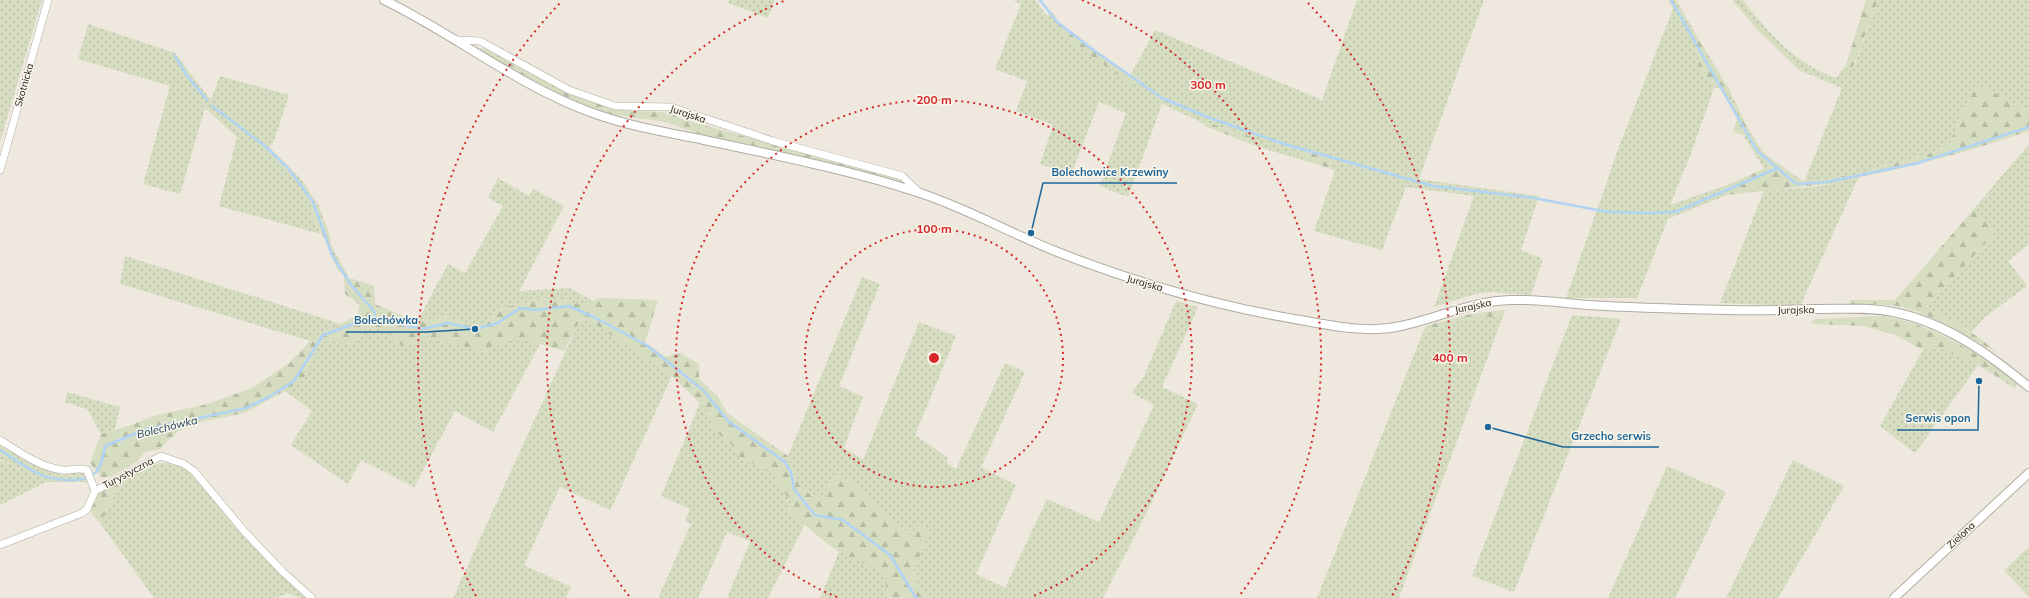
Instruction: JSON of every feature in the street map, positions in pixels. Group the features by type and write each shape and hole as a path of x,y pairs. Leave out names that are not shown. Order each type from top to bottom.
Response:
{"street":[{"name":"Skotnicka","path":"0,170 48,0"},
{"name":"Jurajska","path":"384,0 402,8 458,40 534,87 569,104 596,114 650,129 833,170 920,193 1001,226 1049,249 1122,277 1244,309 1303,321 1354,329 1377,330 1399,327 1479,304 1512,300 1716,310 1873,310 1893,312 1916,318 1954,334 1984,352 2029,387"},
{"name":"Jurajska","path":"458,40 480,41 569,90 615,106 671,107 773,141 902,176 920,193"},
{"path":"0,440 27,457 52,468 64,470 83,468 88,472 95,491"},
{"name":"Turystyczna","path":"0,545 82,513 87,509 95,491 161,456 184,464 194,471 244,531 282,572 312,598"},
{"name":"Zielona","path":"1894,598 2029,473"}],"green space":[{"path":"0,0 42,0 0,142"},
{"path":"729,0 775,0 768,18 728,3"},
{"path":"1013,0 1035,0 1047,16 1052,12 1060,23 1057,27 1131,84 1134,79 1130,76 1155,30 1322,100 1357,0 1484,0 1419,179 1539,196 1521,250 1543,259 1531,295 1491,292 1475,294 1434,307 1474,196 1406,187 1382,250 1314,231 1335,171 1329,168 1333,159 1305,151 1302,160 1253,145 1255,138 1206,122 1205,126 1203,123 1162,104 1128,197 1100,186 1126,113 1099,102 1071,175 1040,164 1053,125 1016,111 1027,81 995,69 1021,4"},
{"path":"1668,0 1676,0 1698,38 1693,41 1700,59 1698,66 1714,88 1690,156 1670,205 1727,185 1727,195 1668,219 1637,298 1566,298 1620,144 1673,9"},
{"path":"1732,0 1743,0 1773,36 1795,56 1821,72 1836,78 1846,65 1854,67 1878,0 2029,0 2029,112 1976,83 1949,144 1932,153 1861,172 1800,306 1720,303 1764,190 1814,187 1844,181 1845,177 1804,182 1842,88 1799,70 1756,28"},
{"path":"1866,0 1878,0 1853,67 1846,65"},
{"path":"1060,23 1134,79 1132,85 1081,49 1057,27"},
{"path":"88,24 175,53 211,100 220,76 289,95 274,141 270,148 301,179 319,206 310,211 321,234 219,206 237,137 205,108 180,194 143,184 170,86 78,59"},
{"path":"1698,38 1729,89 1725,94 1720,88 1714,88 1698,66 1700,59 1693,41"},
{"path":"479,48 486,49 548,82 597,103 623,110 656,112 673,115 682,119 903,180 905,185 701,135 666,122 596,112 535,86"},
{"path":"1976,83 2029,112 2029,131 1945,157 1859,177 1861,172 1932,153 1949,144"},
{"path":"1729,89 1742,116 1737,119 1725,94"},
{"path":"1742,116 1750,132 1743,135 1733,132 1737,119"},
{"path":"1206,122 1255,138 1253,145 1205,126"},
{"path":"1750,132 1764,153 1780,165 1764,169 1743,135"},
{"path":"2029,144 2029,244 2008,261 2027,286 1985,317 1972,332 1926,307 1996,232 1973,210"},
{"path":"1305,151 1333,159 1329,168 1302,160"},
{"path":"1780,165 1804,182 1845,176 1844,181 1727,195 1727,185 1764,169"},
{"path":"498,178 529,196 534,189 564,206 519,291 570,288 593,301 583,304 542,298 502,308 485,323 471,327 448,316 417,322 448,264 465,273 503,206 488,198"},
{"path":"319,206 331,239 326,242 310,211"},
{"path":"1973,210 1996,232 1926,307 1972,333 1997,353 1945,324 1902,307 1890,305 1849,305 1850,300 1895,300"},
{"path":"331,239 330,243 348,276 344,276 337,269 326,242"},
{"path":"125,256 341,324 310,341 120,284"},
{"path":"344,276 374,286 375,304 417,322 448,316 471,327 485,323 502,308 542,298 583,304 601,298 658,300 645,343 666,357 680,353 699,364 699,379 718,397 727,413 788,456 794,476 809,493 821,499 837,471 911,535 920,522 931,528 913,572 922,592 927,598 887,598 886,586 883,577 878,571 839,552 819,537 789,510 791,502 769,469 739,458 732,445 714,430 707,410 672,376 593,323 580,320 564,351 517,337 484,352 433,338 403,346 396,343 391,332 378,329 365,332 352,344 328,340 318,345 304,378 285,391 245,413 200,422 177,432 160,449 145,452 137,462 109,477 101,477 90,463 101,434 129,426 153,416 208,404 252,388 289,363 310,341 357,315 360,305 345,294"},
{"path":"862,277 880,284 839,386 863,397 844,448 863,460 919,322 956,336 915,435 948,458 947,463 956,469 1005,363 1025,372 981,467 1016,485 976,574 1005,588 1047,499 1099,522 1154,405 1132,393 1144,376 1176,301 1198,307 1162,387 1198,404 1149,508 1103,598 927,598 915,576 912,560 911,535 837,471 821,499 808,491 799,482 788,456"},
{"path":"1505,310 1503,316 1469,319 1423,332 1426,326 1471,314"},
{"path":"1572,315 1621,319 1514,592 1472,576"},
{"path":"1503,316 1399,598 1317,598 1423,332 1469,319"},
{"path":"1882,316 1919,326 1954,341 1987,361 2018,383 2015,388 1978,365 1939,348 1923,350 1895,335 1863,326 1811,324 1814,319"},
{"path":"580,320 593,323 672,376 610,510 560,487 524,565 571,587 566,598 453,598"},
{"path":"379,329 391,332 396,343 403,346 433,338 484,352 517,337 540,344 493,432 455,411 414,487 361,460 348,484 291,445 312,411 285,391 304,378 318,345 328,340 352,344 367,330"},
{"path":"1939,348 1978,365 1915,453 1880,426 1923,350"},
{"path":"67,392 120,407 115,429 101,434 87,409 65,402"},
{"path":"700,403 707,410 714,430 732,445 739,458 769,469 791,502 789,510 805,524 768,598 727,598 752,537 750,541 727,532 698,598 658,598 691,524 685,521 690,509 661,496"},
{"path":"0,445 43,469 62,475 83,471 87,482 46,482 0,505 0,460 25,471 0,459"},
{"path":"1793,460 1844,486 1778,598 1726,598"},
{"path":"174,462 186,470 206,489 257,551 306,598 300,598 287,593 277,598 154,598 100,523 121,484 120,480 159,463"},
{"path":"1667,466 1726,492 1675,598 1608,598"},
{"path":"120,480 121,484 100,523 90,511 96,497 96,489"},
{"path":"2029,547 2029,597 2004,570"},
{"path":"839,552 866,562 879,571 886,587 887,598 820,598"}],"waterway":[{"path":"1040,0 1057,22 1092,49 1162,98 1210,118 1284,144 1433,186 1534,198 1608,212 1675,212 1778,168"},
{"path":"1671,0 1757,151 1795,183 1827,182 1918,163 2029,127"},
{"path":"175,56 187,76 207,100"},
{"path":"212,106 265,146 288,168 313,202 332,255 351,285 374,311 376,324"},
{"name":"Bolechówka","path":"0,450 27,468 43,476 67,480 84,479 91,476 98,469 105,446 147,429 246,408 269,397 294,381 323,335 368,319 376,324 390,322 423,329 447,323 475,329 498,323 520,308 536,310 569,306 594,317 648,346 703,390 728,421 785,462 791,472 794,489 815,515 843,520 890,555 916,598"}],"place":[{"name":"Bolechowice Krzewiny","path":"1031,233"},
{"name":"Bolechówka","path":"475,329"},
{"name":"Serwis opon","path":"1979,381"},
{"name":"Grzecho serwis","path":"1488,427"}]}
